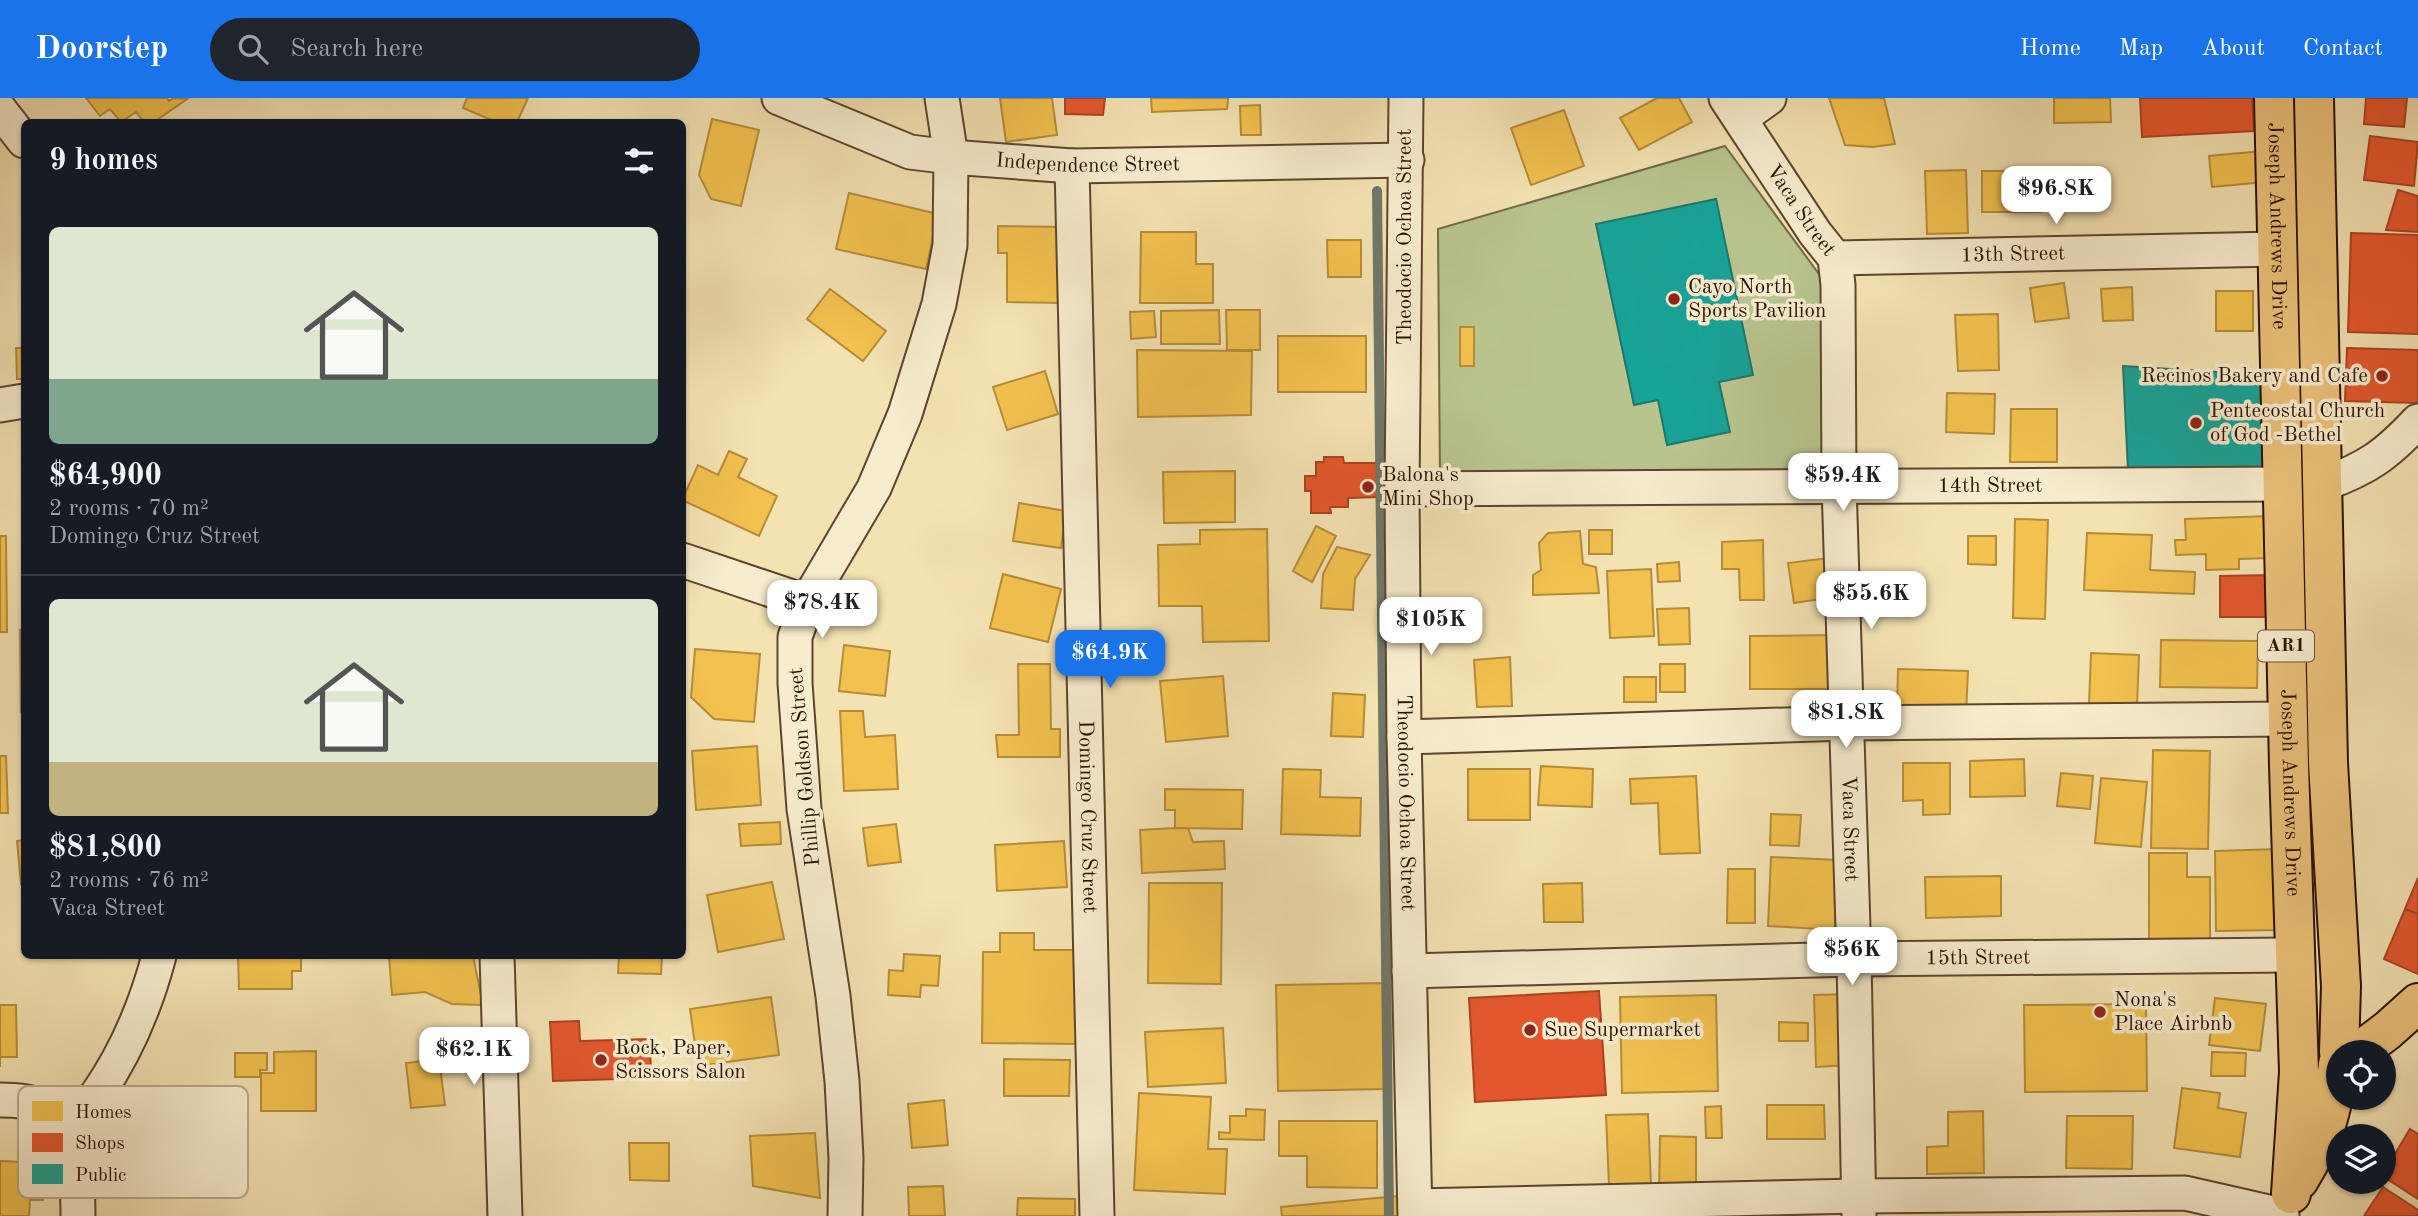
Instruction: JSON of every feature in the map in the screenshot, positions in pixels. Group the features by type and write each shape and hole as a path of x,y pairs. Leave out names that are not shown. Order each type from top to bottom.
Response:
{"main road":[{"name":"Joseph Andrews Drive","path":"2274,98 2299,1072 2285,1208"},
{"name":"Joseph Andrews Drive","path":"2314,98 2328,763 2340,986 2339,1040"},
{"path":"2374,1040 2418,1003"},
{"path":"2285,1208 2319,1146 2330,1110"}],"street":[{"name":"Independence Street","path":"779,98 910,152 951,157 1072,166 1407,160"},
{"name":"Phillip Goldson Street","path":"845,1216 846,1158 842,1081 833,996 804,809 794,637 807,602 874,488 905,414 939,304 948,257 951,157 942,98"},
{"name":"Theodocio Ochoa Street","path":"1406,98 1402,489 1404,737 1415,1211"},
{"path":"1733,108 1769,98"},
{"name":"Vaca Street","path":"1733,108 1815,233 1835,258 1838,285 1839,485 1859,1206"},
{"path":"0,110 21,137"},
{"name":"Domingo Cruz Street","path":"1072,166 1097,1216"},
{"name":"13th Street","path":"1835,258 2278,249"},
{"path":"0,405 21,402"},
{"path":"2324,484 2357,472 2379,458 2418,421"},
{"name":"14th Street","path":"1402,489 2283,484"},
{"path":"686,562 807,602"},
{"path":"1404,737 1847,723 2288,719"},
{"name":"15th Street","path":"1409,971 1854,959 2294,955"},
{"path":"102,1086 135,1029 158,959"},
{"path":"497,959 505,1216"},
{"path":"0,1100 18,1103"},
{"path":"1415,1211 1859,1206 2185,1193 2285,1208"},
{"path":"78,1198 78,1216"}],"green space":[{"path":"1725,146 1827,285 1828,476 1440,478 1438,229"}],"building: Homes":[{"path":"86,98 167,98 169,101 173,98 187,99 158,119 142,119 136,112 126,119 118,119 110,109 100,116"},
{"path":"467,98 528,98 518,119 489,119 463,108"},
{"path":"1000,98 1052,98 1057,135 1006,142"},
{"path":"1151,98 1228,100 1227,109 1152,112"},
{"path":"1657,98 1679,98 1692,122 1639,150 1620,118"},
{"path":"1829,98 1884,98 1895,144 1873,147 1845,145"},
{"path":"2054,98 2110,98 2111,122 2054,123"},
{"path":"1260,105 1261,135 1241,135 1240,106"},
{"path":"1564,110 1584,166 1531,185 1511,128"},
{"path":"712,119 759,130 741,206 711,199 699,175"},
{"path":"2262,151 2265,182 2212,187 2209,156"},
{"path":"1966,170 1968,233 1927,234 1925,171"},
{"path":"1982,171 2041,171 2041,212 1982,212"},
{"path":"849,193 938,214 926,269 836,249"},
{"path":"998,226 1063,227 1062,303 1007,302 1007,253 998,253"},
{"path":"1141,232 1196,232 1196,264 1213,264 1213,303 1140,303"},
{"path":"1327,240 1361,240 1361,277 1328,277"},
{"path":"2064,283 2069,318 2035,322 2030,288"},
{"path":"2132,287 2133,320 2103,321 2101,289"},
{"path":"830,289 886,331 863,361 807,319"},
{"path":"2216,291 2253,291 2253,331 2216,331"},
{"path":"1219,310 1220,344 1161,344 1161,311"},
{"path":"1226,310 1260,310 1260,350 1227,350"},
{"path":"1154,311 1156,337 1131,339 1130,312"},
{"path":"1998,314 1999,370 1958,371 1955,315"},
{"path":"1460,327 1474,327 1474,366 1460,366"},
{"path":"1278,336 1366,336 1366,392 1278,392"},
{"path":"16,348 21,348 21,379 17,379"},
{"path":"1137,350 1252,351 1251,415 1138,417"},
{"path":"1045,371 1058,414 1007,430 993,387"},
{"path":"1947,393 1995,394 1994,434 1946,432"},
{"path":"2011,409 2057,409 2057,462 2010,462"},
{"path":"729,451 747,459 738,477 777,496 759,536 686,502 686,491 698,465 718,475"},
{"path":"1235,471 1235,522 1164,523 1163,472"},
{"path":"1019,503 1066,511 1061,548 1013,541"},
{"path":"2269,516 2270,558 2239,559 2239,569 2206,570 2206,554 2176,555 2175,540 2186,540 2185,519"},
{"path":"2015,519 2048,520 2045,619 2013,618"},
{"path":"1316,526 1336,536 1312,582 1293,571"},
{"path":"1267,529 1269,641 1203,642 1202,606 1159,606 1158,545 1200,544 1200,530"},
{"path":"1589,530 1612,530 1612,554 1589,554"},
{"path":"1580,531 1583,564 1596,567 1599,593 1533,595 1533,575 1541,570 1539,543 1548,533"},
{"path":"2087,533 2152,535 2150,570 2195,572 2194,594 2084,590"},
{"path":"0,536 6,536 7,632 0,632"},
{"path":"1968,536 1996,536 1996,565 1968,564"},
{"path":"1763,540 1764,600 1740,600 1739,569 1722,569 1722,542"},
{"path":"1337,547 1370,555 1355,579 1353,610 1321,608 1323,574"},
{"path":"1828,558 1834,597 1794,603 1788,563"},
{"path":"1679,562 1680,581 1658,582 1657,564"},
{"path":"1651,569 1654,636 1610,638 1607,571"},
{"path":"1003,574 1061,589 1048,642 990,628"},
{"path":"1689,608 1690,644 1659,645 1657,609"},
{"path":"20,630 21,630 21,712"},
{"path":"1839,635 1839,689 1750,689 1750,636"},
{"path":"2161,640 2258,641 2257,688 2160,687"},
{"path":"844,645 890,651 885,696 839,691"},
{"path":"695,649 760,654 754,722 714,719 691,697"},
{"path":"2091,653 2139,655 2137,706 2089,704"},
{"path":"1510,657 1512,706 1477,707 1474,660"},
{"path":"1018,664 1050,664 1051,729 1060,729 1060,757 998,757 996,735 1019,735"},
{"path":"1660,664 1685,664 1685,692 1660,692"},
{"path":"1898,669 1968,671 1966,714 1897,712"},
{"path":"1223,676 1228,736 1166,742 1160,681"},
{"path":"1624,677 1656,677 1656,702 1624,702"},
{"path":"1333,693 1365,695 1363,737 1331,736"},
{"path":"840,711 863,711 865,737 895,735 898,789 844,791"},
{"path":"757,746 761,805 696,810 692,751"},
{"path":"2153,750 2210,751 2208,849 2151,848"},
{"path":"0,756 6,756 8,813 0,813"},
{"path":"2024,759 2025,796 1970,797 1970,761"},
{"path":"1903,763 1950,763 1950,814 1923,815 1923,800 1903,801"},
{"path":"1541,766 1593,769 1592,807 1538,805"},
{"path":"1283,769 1321,770 1320,797 1361,798 1360,836 1281,834"},
{"path":"1468,769 1530,769 1530,820 1468,820"},
{"path":"2061,773 2093,776 2090,809 2057,806"},
{"path":"1696,776 1700,853 1660,854 1658,803 1631,804 1630,779"},
{"path":"2101,778 2147,782 2141,847 2095,843"},
{"path":"1165,789 1243,790 1242,829 1175,828 1175,810 1165,810"},
{"path":"1771,814 1801,815 1799,846 1770,845"},
{"path":"780,822 781,844 741,846 739,824"},
{"path":"896,824 901,862 868,866 863,828"},
{"path":"1188,828 1193,842 1224,841 1225,869 1142,873 1140,830"},
{"path":"21,840 21,884 17,841"},
{"path":"1064,841 1067,887 997,891 995,845"},
{"path":"2279,849 2280,930 2216,931 2215,851"},
{"path":"2149,853 2187,853 2187,877 2210,877 2210,944 2149,944"},
{"path":"1771,857 1838,860 1835,930 1768,926"},
{"path":"1728,869 1755,869 1755,923 1727,923"},
{"path":"2001,876 2001,916 1926,918 1925,877"},
{"path":"772,882 784,939 718,952 707,895"},
{"path":"1149,883 1222,883 1221,984 1148,983"},
{"path":"1582,883 1583,922 1544,922 1543,884"},
{"path":"1000,933 1034,933 1034,950 1078,950 1078,1044 982,1043 983,952 1000,952"},
{"path":"904,954 940,956 938,986 921,985 920,997 888,995 889,970 903,971"},
{"path":"238,959 301,959 301,971 292,971 292,989 239,989"},
{"path":"389,959 474,959 483,1005 452,1004 425,992 392,995"},
{"path":"619,959 662,959 661,974 618,973"},
{"path":"1386,983 1387,1089 1278,1091 1276,985"},
{"path":"1847,994 1850,1065 1816,1067 1814,995"},
{"path":"1716,995 1718,1091 1622,1093 1620,997"},
{"path":"771,997 779,1055 698,1066 690,1009"},
{"path":"2215,998 2266,1004 2260,1051 2209,1045"},
{"path":"2146,1004 2147,1091 2025,1092 2024,1005"},
{"path":"0,1005 16,1005 17,1057 0,1057"},
{"path":"1779,1022 1808,1023 1808,1041 1779,1041"},
{"path":"1223,1028 1226,1083 1148,1087 1145,1032"},
{"path":"316,1051 316,1111 261,1111 261,1073 274,1073 274,1052"},
{"path":"2212,1052 2246,1053 2245,1076 2211,1076"},
{"path":"235,1053 267,1053 267,1070 260,1070 260,1077 235,1077"},
{"path":"439,1059 445,1105 411,1108 406,1063"},
{"path":"1004,1059 1070,1060 1069,1096 1004,1096"},
{"path":"2182,1088 2220,1093 2218,1108 2246,1113 2240,1157 2174,1148"},
{"path":"1139,1093 1211,1097 1208,1149 1227,1149 1225,1194 1134,1190"},
{"path":"944,1100 948,1145 912,1148 908,1104"},
{"path":"1767,1105 1824,1105 1825,1139 1767,1139"},
{"path":"1721,1106 1722,1138 1706,1138 1705,1107"},
{"path":"1246,1109 1265,1110 1264,1140 1219,1139 1219,1132 1230,1133 1230,1116 1246,1116"},
{"path":"1983,1111 1984,1173 1927,1174 1927,1147 1948,1146 1948,1112"},
{"path":"1648,1114 1651,1185 1609,1186 1606,1115"},
{"path":"2067,1116 2133,1116 2132,1169 2066,1168"},
{"path":"1279,1121 1377,1121 1377,1188 1307,1187 1307,1156 1279,1156"},
{"path":"815,1133 820,1198 753,1186 750,1136"},
{"path":"1660,1136 1696,1137 1696,1193 1659,1193"},
{"path":"629,1143 669,1143 669,1181 630,1180"},
{"path":"0,1161 18,1162 18,1198 43,1200 30,1200 29,1216 0,1216"},
{"path":"943,1186 945,1216 909,1216 908,1187"},
{"path":"1397,1196 1399,1216 1282,1216 1281,1207"},
{"path":"1018,1198 1075,1199 1075,1216 1017,1216"}],"building: Shops":[{"path":"1065,98 1105,98 1103,115 1065,114"},
{"path":"2140,98 2252,98 2254,131 2142,137"},
{"path":"2366,98 2407,98 2404,127 2364,124"},
{"path":"2370,136 2418,142 2414,186 2364,180"},
{"path":"2398,190 2418,196 2418,232 2386,230"},
{"path":"2351,233 2418,235 2418,334 2348,332"},
{"name":"Recinos Bakery and Cafe","path":"2347,348 2418,350 2418,403 2345,401"},
{"path":"1324,457 1343,457 1344,463 1378,463 1379,497 1348,498 1348,507 1330,507 1331,513 1311,513 1311,491 1305,491 1305,476 1316,476 1316,462 1324,462"},
{"path":"2274,575 2274,617 2220,617 2220,576"},
{"path":"2418,878 2418,914 2405,909"},
{"path":"2405,909 2418,914 2418,974 2384,959"},
{"path":"1599,991 1606,1095 1475,1102 1469,998"},
{"name":"Rock, Paper, Scissors Salon","path":"579,1021 580,1041 650,1039 651,1078 553,1081 550,1022"},
{"path":"2410,1129 2418,1134 2418,1199 2396,1185 2396,1152"},
{"path":"2378,1194 2394,1194 2418,1210 2418,1216 2364,1216"}],"building: Public":[{"name":"Cayo North Sports Pavilion","path":"1716,199 1753,375 1719,382 1730,432 1667,445 1658,400 1634,405 1596,224"},
{"name":"Pentecostal Church of God -Bethel","path":"2123,366 2265,375 2266,475 2128,471"}],"waterway":[{"path":"1377,191 1389,1216"}],"place":[{"name":"Cayo North Sports Pavilion","path":"1674,299"},
{"name":"Recinos Bakery and Cafe","path":"2382,376"},
{"name":"Pentecostal Church of God -Bethel","path":"2196,423"},
{"name":"Balona's Mini Shop","path":"1368,487"},
{"name":"Nona's Place Airbnb","path":"2100,1012"},
{"name":"Sue Supermarket","path":"1530,1030"},
{"name":"Rock, Paper, Scissors Salon","path":"601,1060"}]}
